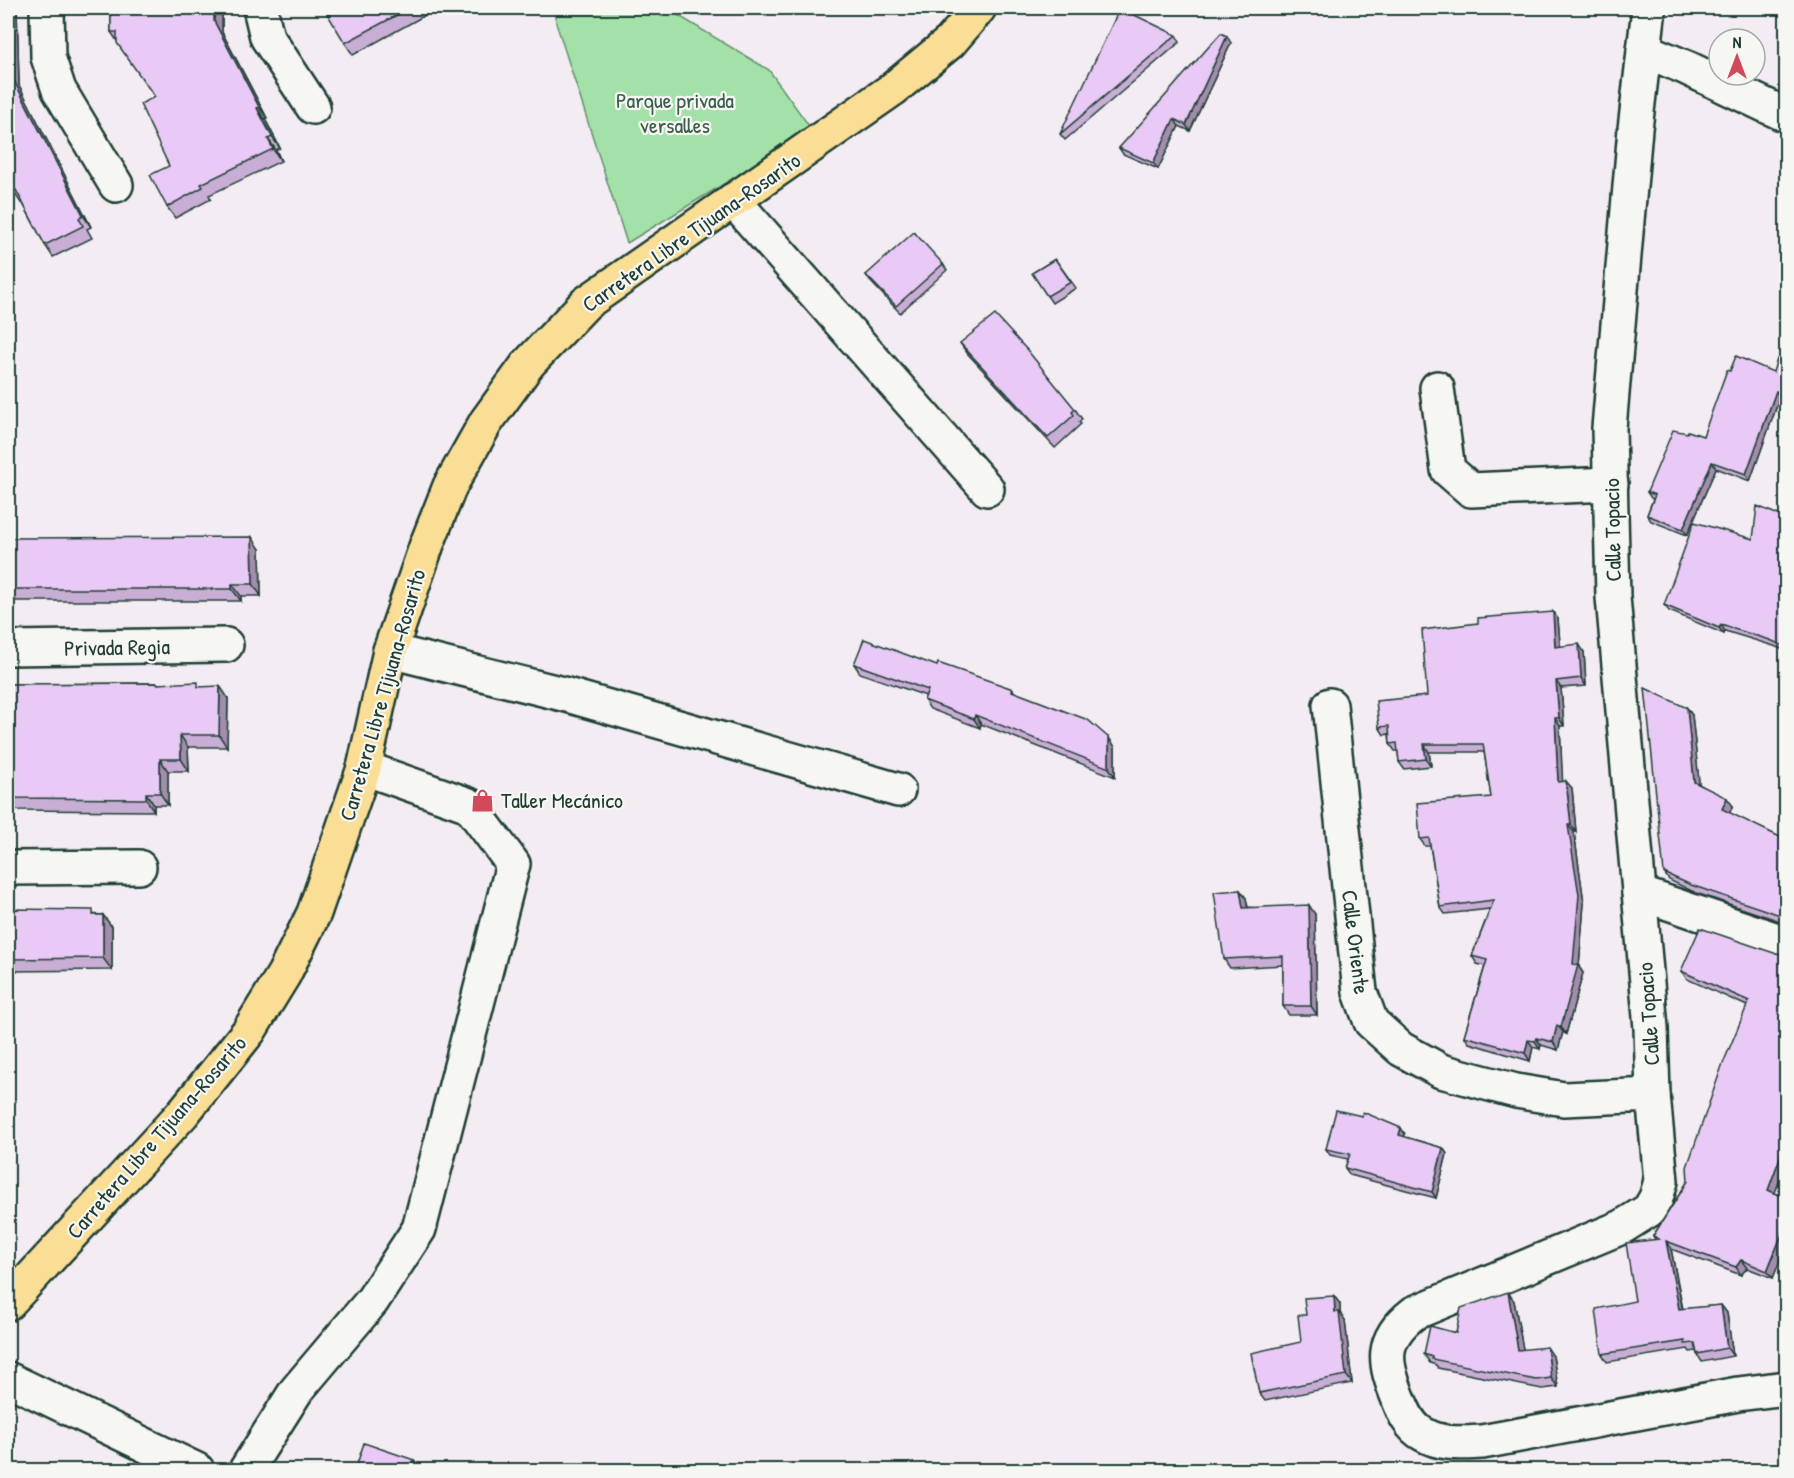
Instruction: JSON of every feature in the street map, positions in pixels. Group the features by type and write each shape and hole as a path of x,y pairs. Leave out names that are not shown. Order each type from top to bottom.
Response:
{"main road":[{"name":"Carretera Libre Tijuana-Rosarito","path":"8,1302 183,1113 249,1031 284,974 314,913 364,768 390,651 427,543 450,486 486,422 528,364 586,303 893,89 950,42 979,8"}],"street":[{"path":"47,8 48,57 59,90 116,185"},
{"path":"260,8 267,37 313,107"},
{"name":"Calle Topacio","path":"1649,8 1635,129 1609,428 1613,597 1651,1028 1653,1095 1661,1181 1656,1198 1649,1210 1622,1227 1414,1313 1403,1322 1389,1345 1387,1357 1389,1375 1407,1419 1420,1433 1437,1441 1460,1443 1482,1442 1738,1394 1786,1388"},
{"path":"1644,50 1786,115"},
{"path":"733,200 987,489"},
{"path":"1437,388 1448,470 1471,490 1611,484"},
{"name":"Privada Regia","path":"8,648 226,645"},
{"path":"390,651 567,695 898,790"},
{"name":"Calle Oriente","path":"1330,705 1360,992 1371,1022 1401,1049 1441,1071 1516,1091 1564,1099 1653,1095"},
{"path":"246,1470 296,1391 372,1300 419,1229 513,864 469,806 364,768"},
{"path":"8,868 139,867"},
{"path":"1639,893 1786,943"},
{"path":"8,1379 197,1470"}],"green space":[{"name":"Parque privada versalles","path":"556,8 666,8 769,70 812,130 627,243 556,23"}],"building":[{"path":"8,8 10,73 83,215 79,218 83,226 45,245 16,190 13,191 8,180"},
{"path":"111,8 214,8 214,21 259,107 257,108 272,137 268,139 273,149 201,184 203,187 167,207 150,175 169,166 140,104 155,97 117,43 117,32 111,32"},
{"path":"342,8 410,8 345,43 328,15"},
{"path":"1120,8 1176,35 1060,134"},
{"path":"1221,33 1227,36 1186,125 1174,119 1153,163 1119,148"},
{"path":"914,232 943,264 896,306 866,275"},
{"path":"1055,259 1071,282 1047,296 1032,273"},
{"path":"995,315 1075,409 1072,412 1074,415 1048,438 960,343"},
{"path":"1736,356 1773,372 1777,359 1786,362 1786,395 1776,391 1746,474 1712,462 1683,529 1647,515 1655,495 1647,492 1673,430 1687,433 1688,431 1703,436 1727,370 1730,371"},
{"path":"1757,506 1786,518 1786,647 1721,625 1719,628 1664,605 1694,522 1753,539"},
{"path":"252,537 253,584 232,584 232,589 8,589 8,538"},
{"path":"1553,612 1555,647 1579,644 1581,678 1556,681 1559,718 1555,718 1558,782 1566,781 1571,825 1568,825 1579,895 1573,964 1578,965 1561,1027 1557,1025 1553,1042 1536,1038 1535,1041 1528,1040 1525,1053 1464,1036 1487,960 1472,956 1494,900 1440,907 1429,838 1420,839 1417,803 1491,797 1483,744 1424,744 1426,759 1399,762 1397,743 1390,744 1389,726 1379,727 1376,701 1427,696 1422,630 1478,623 1478,618"},
{"path":"864,639 937,666 938,663 1013,689 1012,691 1088,720 1109,738 1109,768 975,715 974,719 924,700 928,690 854,664"},
{"path":"198,682 198,687 220,686 219,735 180,735 181,759 160,759 160,793 146,793 146,799 8,798 8,684"},
{"path":"1645,688 1687,708 1694,782 1727,798 1722,809 1786,840 1786,917 1691,885 1664,873"},
{"path":"1240,890 1243,908 1309,905 1311,1006 1283,1006 1283,956 1224,959 1214,892"},
{"path":"8,909 93,910 93,915 103,915 103,958 8,959"},
{"path":"1700,928 1774,953 1784,954 1786,952 1786,1141 1768,1190 1786,1198 1786,1224 1767,1271 1741,1260 1736,1267 1666,1241 1679,1309 1721,1305 1727,1348 1697,1354 1695,1343 1685,1344 1685,1341 1602,1354 1596,1309 1635,1301 1626,1243 1659,1239 1653,1236 1688,1181 1687,1167 1722,1066 1749,1001 1681,971"},
{"path":"1336,1110 1362,1116 1363,1112 1401,1128 1399,1135 1443,1148 1432,1192 1345,1168 1350,1154 1326,1149"},
{"path":"1508,1292 1518,1350 1547,1347 1551,1378 1536,1380 1432,1359 1424,1354 1430,1326 1456,1333 1461,1308"},
{"path":"1334,1296 1335,1312 1339,1312 1346,1375 1259,1393 1251,1353 1301,1342 1298,1315 1306,1315 1304,1298"},
{"path":"364,1443 414,1460 410,1470 355,1470"},
{"path":"1560,1467 1561,1470 1535,1470"}],"place":[{"name":"Taller Mecánico","path":"483,800"}]}
